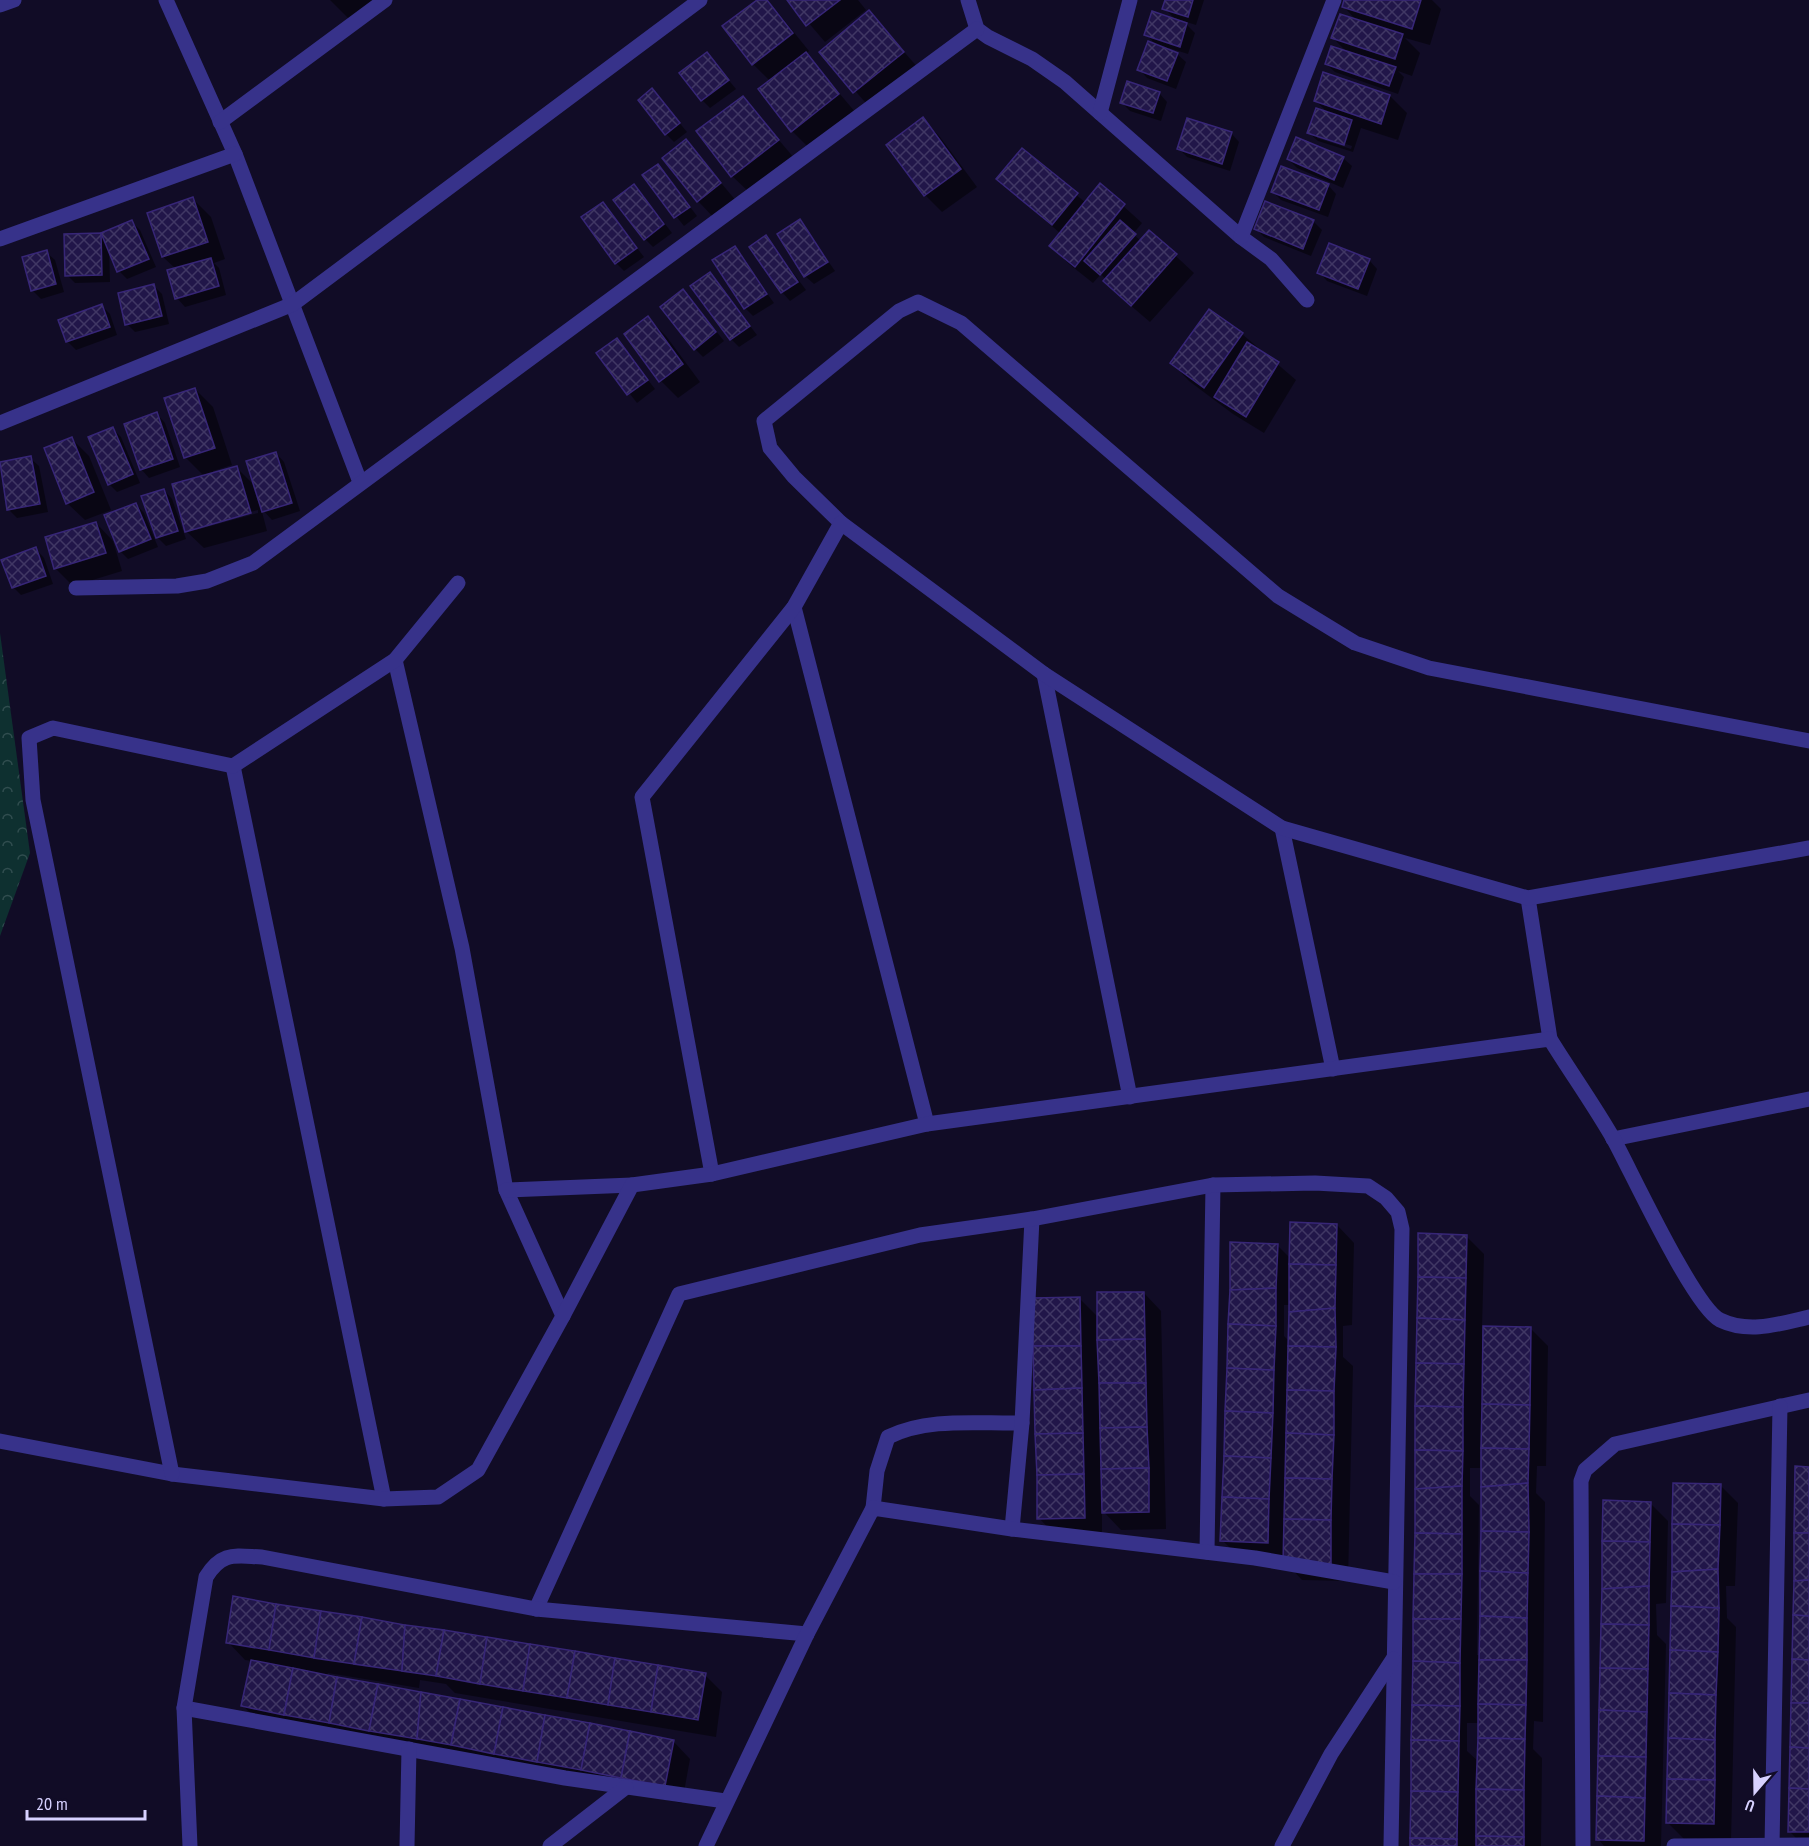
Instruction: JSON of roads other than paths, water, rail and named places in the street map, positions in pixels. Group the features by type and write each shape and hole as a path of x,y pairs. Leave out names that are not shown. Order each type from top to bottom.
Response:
{"street":[{"path":"0,5 14,0"},
{"path":"166,0 235,154 360,482"},
{"path":"220,122 385,0"},
{"path":"0,423 293,304 700,0"},
{"path":"968,0 977,29 988,38 1032,59 1065,82 1241,237 1271,259 1307,300"},
{"path":"1100,113 1130,0"},
{"path":"1241,237 1334,0"},
{"path":"76,588 153,589 207,581 253,563 977,29"},
{"path":"0,239 235,154"},
{"path":"1809,741 1429,668 1355,643 1278,596 961,323 918,302 898,311 764,421 770,448 794,477 842,524 1044,674 1282,828 1528,898 1809,848"},
{"path":"712,1174 642,797 794,607 842,524"},
{"path":"172,1474 33,800 29,738 53,728 233,766 395,660 458,583"},
{"path":"794,607 927,1124"},
{"path":"395,660 462,948 506,1190 563,1316"},
{"path":"1044,674 1130,1097"},
{"path":"233,766 384,1499"},
{"path":"1282,828 1333,1069"},
{"path":"1528,898 1550,1039 1613,1139 1696,1295 1717,1319 1740,1328 1761,1328 1809,1317"},
{"path":"506,1190 632,1185 712,1174 927,1124 1550,1039"},
{"path":"1613,1139 1809,1099"},
{"path":"536,1609 679,1294 920,1235 1032,1220 1213,1185 1324,1183 1368,1186 1386,1198 1398,1212 1402,1229 1391,1846"},
{"path":"0,1441 172,1474 384,1499 438,1497 478,1470 632,1185"},
{"path":"1208,1552 1213,1185"},
{"path":"1012,1529 1022,1423 1032,1220"},
{"path":"1583,1846 1581,1481 1585,1470 1615,1444 1809,1400"},
{"path":"1772,1845 1780,1406"},
{"path":"706,1846 725,1801 807,1634 873,1508 877,1471 888,1437 907,1428 931,1425 1022,1423"},
{"path":"873,1508 1012,1529 1208,1552 1394,1582"},
{"path":"190,1846 184,1708 206,1577 212,1566 224,1556 262,1557 536,1609 807,1634"},
{"path":"1282,1846 1330,1754 1393,1659"},
{"path":"184,1708 626,1787 725,1801"},
{"path":"407,1846 409,1749"},
{"path":"550,1846 626,1787"},
{"path":"1674,1846 1809,1845"}]}
